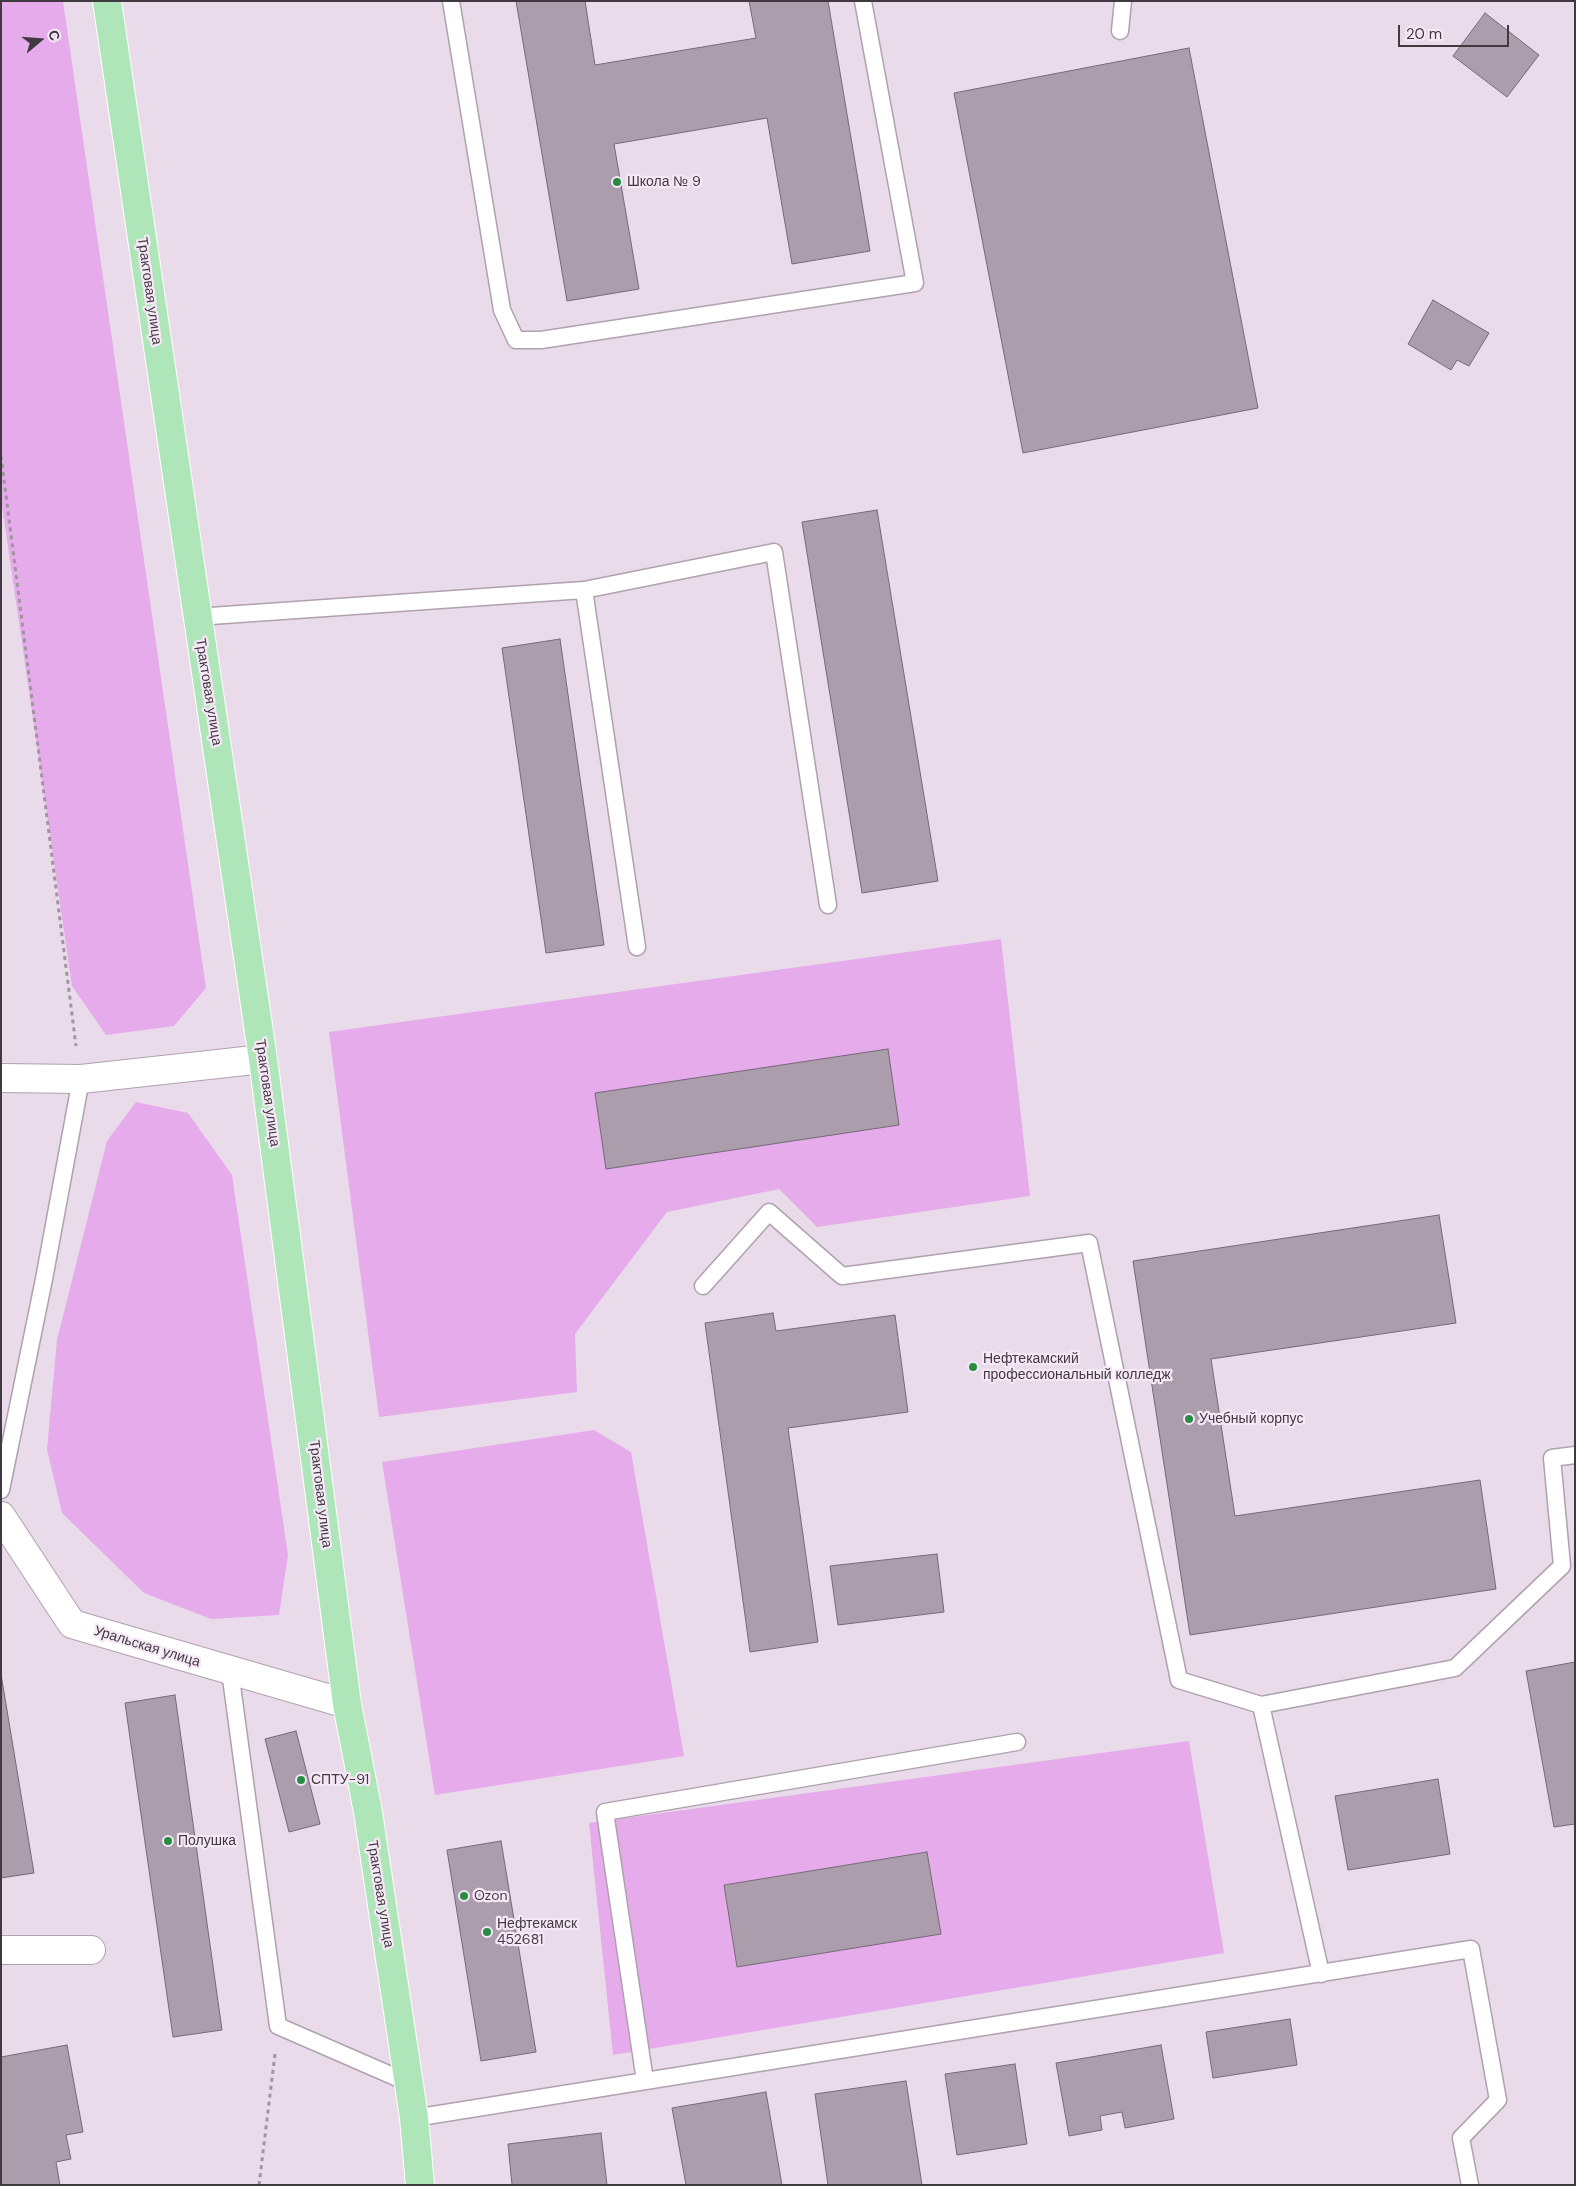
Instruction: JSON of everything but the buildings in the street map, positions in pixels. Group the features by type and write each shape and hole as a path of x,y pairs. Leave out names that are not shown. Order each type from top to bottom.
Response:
{"main road":[{"name":"Трактовая улица","path":"106,1 263,1059 347,1704 368,1812 414,2118 420,2185"}],"street":[{"path":"1,1078 81,1079 263,1059"},
{"name":"Уральская улица","path":"1,1516 72,1624 230,1672 347,1704"},
{"path":"1,1950 91,1950"}],"lane":[{"path":"451,1 502,310 516,340 533,340 915,283 863,1"},
{"path":"1120,31 1123,1"},
{"path":"196,617 584,590 774,552 828,905"},
{"path":"584,590 637,947"},
{"path":"1,1490 44,1279 81,1079"},
{"path":"704,1286 769,1212 842,1276 1089,1243 1179,1680 1261,1705 1455,1668 1562,1566 1552,1458 1575,1455"},
{"path":"230,1672 278,2026 409,2083"},
{"path":"1261,1705 1321,1974"},
{"path":"645,2081 605,1812 1017,1742"},
{"path":"414,2118 1321,1974 1471,1948 1498,2100 1461,2138 1470,2185"}],"path":[{"path":"1,456 81,1079"},
{"path":"259,2185 278,2026"}],"shaded area":[{"path":"1,1 63,1 206,988 174,1026 106,1035 72,986 1,499"},
{"path":"1001,939 1030,1196 817,1227 779,1189 667,1212 575,1334 577,1392 379,1417 329,1032"},
{"path":"136,1102 188,1113 232,1175 288,1555 279,1615 211,1619 144,1593 62,1513 47,1449 57,1340 107,1141"},
{"path":"594,1430 631,1452 684,1756 435,1795 382,1462"},
{"path":"1189,1741 1224,1953 613,2055 589,1823","holes":["927,1852 940,1933 737,1967 724,1885"]}],"place":[{"name":"Школа № 9","path":"617,182"},
{"name":"Нефтекамский профессиональный колледж","path":"973,1367"},
{"name":"Учебный корпус","path":"1189,1419"},
{"name":"СПТУ-91","path":"301,1780"},
{"name":"Полушка","path":"168,1841"},
{"name":"Ozon","path":"464,1896"},
{"name":"Нефтекамск 452681","path":"487,1932"}]}
